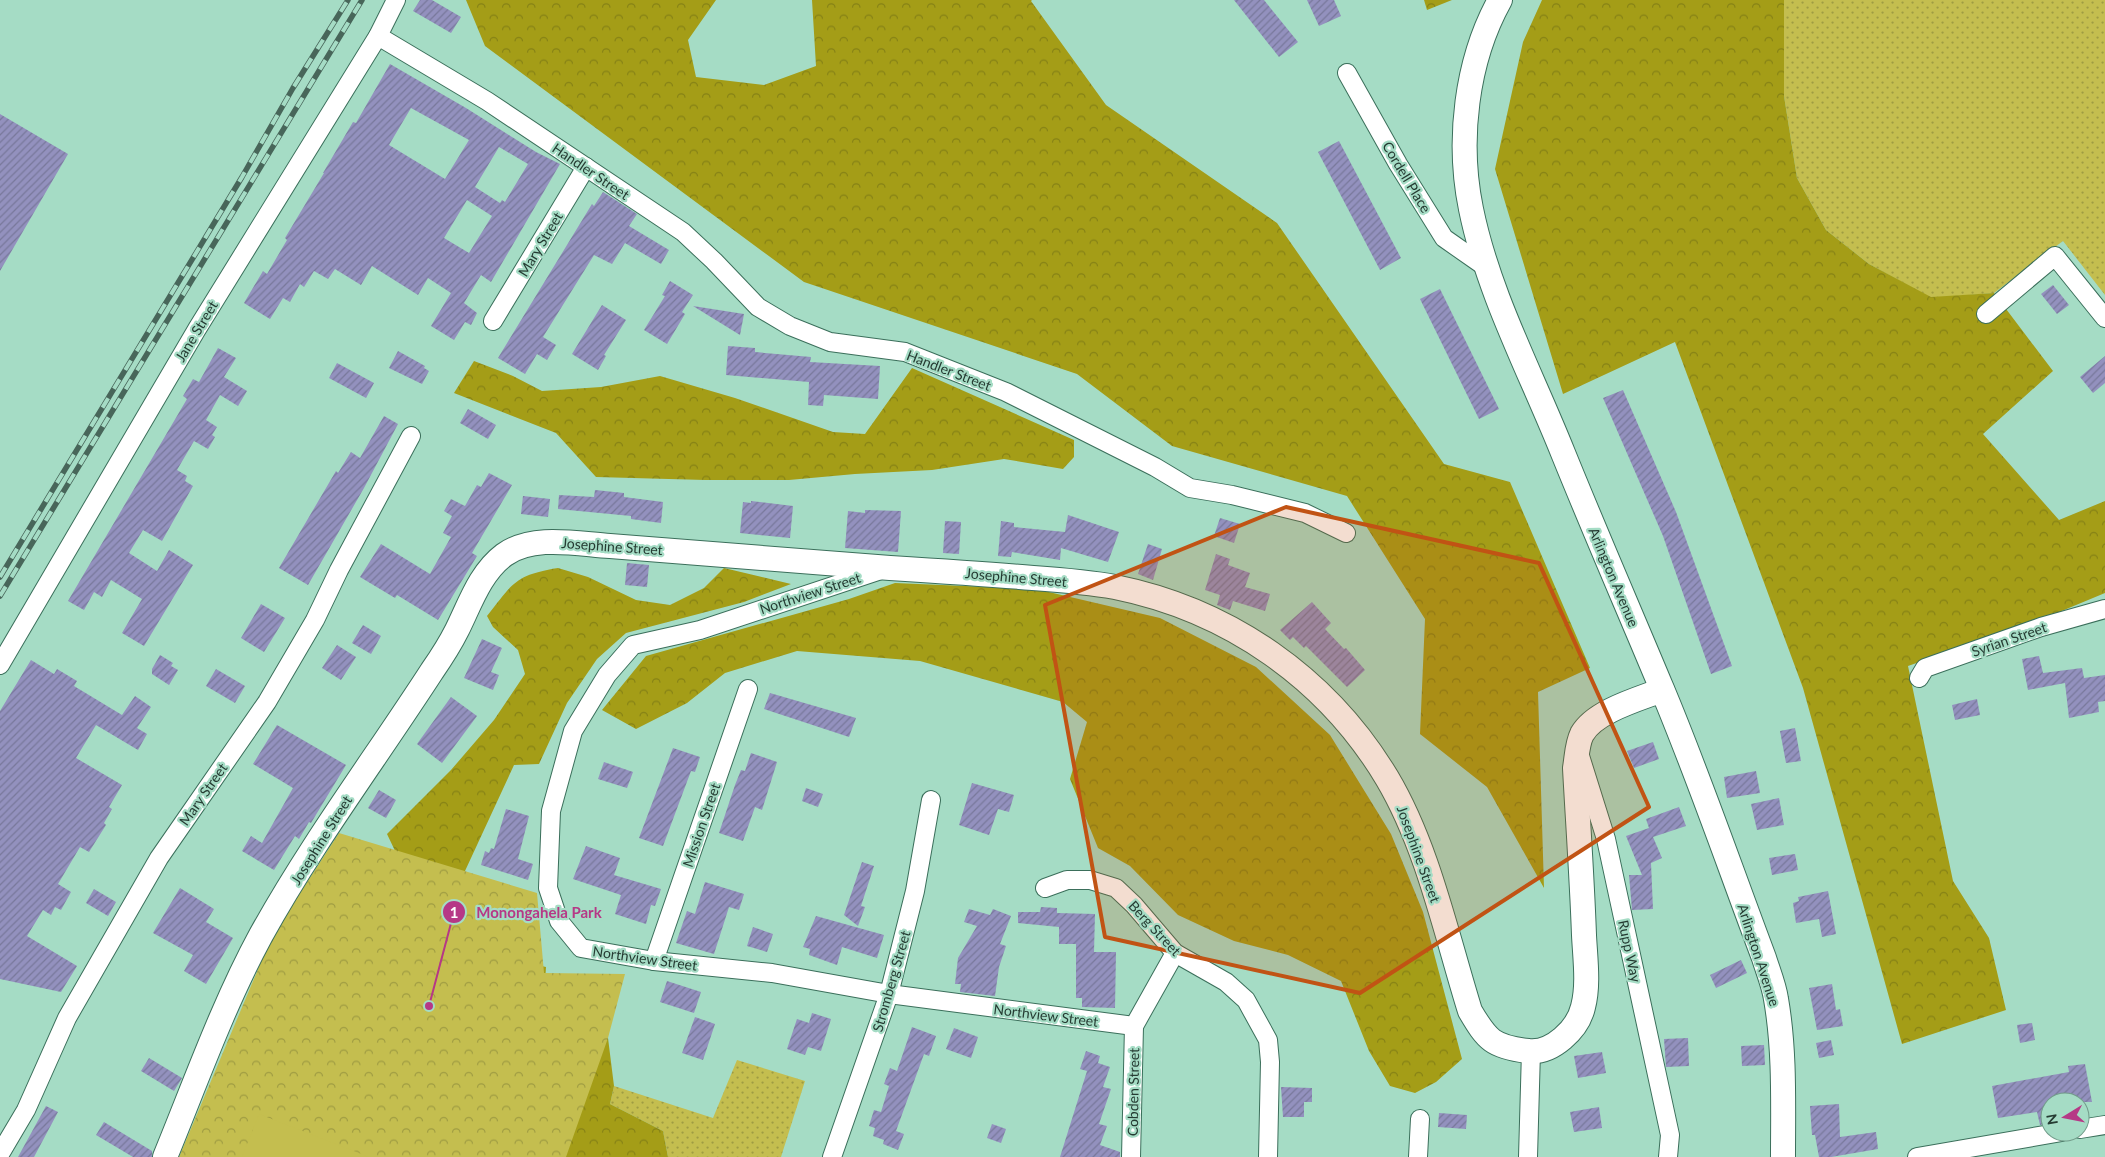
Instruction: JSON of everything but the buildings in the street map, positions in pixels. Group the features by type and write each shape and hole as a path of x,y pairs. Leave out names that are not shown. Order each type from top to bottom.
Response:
{"street":[{"name":"Jane Street","path":"0,665 197,329 378,36 396,0"},
{"name":"Arlington Avenue","path":"1500,0 1487,22 1467,98 1465,146 1467,182 1470,207 1484,266 1547,412 1610,569 1662,690 1764,958 1776,996 1783,1080 1783,1157"},
{"name":"Handler Street","path":"378,36 488,101 683,232 714,260 758,307 790,326 830,342 905,352 1006,392 1155,467 1190,488 1304,513 1346,533"},
{"name":"Cordell Place","path":"1347,73 1398,164 1444,238 1484,266"},
{"name":"Mary Street","path":"493,321 586,167"},
{"path":"1986,314 2055,256 2105,318"},
{"name":"Mary Street","path":"0,1154 26,1110 72,1009 159,858 267,702 315,620 339,570 411,436"},
{"name":"Josephine Street","path":"165,1157 231,998 261,936 330,823 433,670 456,631 482,580 498,561 514,549 524,545 554,543 1085,582 1164,599 1236,630 1280,659 1310,684 1336,709 1360,738 1387,778 1414,835 1470,1011 1483,1034 1502,1047 1531,1051 1548,1047 1564,1037 1577,1023 1584,1006 1585,950 1575,768 1578,747 1583,733 1592,722 1606,713 1662,690"},
{"name":"Northview Street","path":"888,568 700,630 633,645 607,675 573,731 551,811 548,888 559,921 581,948 654,961 772,973 889,994 1134,1026"},
{"name":"Syrian Street","path":"1919,678 1925,668 2041,627 2105,609"},
{"name":"Mission Street","path":"654,961 748,689"},
{"name":"Rupp Way","path":"1578,747 1606,839 1670,1135 1668,1157"},
{"name":"Stromberg Street","path":"832,1157 889,994 915,891 931,800"},
{"name":"Berg Street","path":"1045,888 1066,880 1090,880 1116,888 1134,905 1175,953 1226,982 1246,1000 1268,1040 1270,1062 1268,1157"},
{"path":"1134,1026 1175,953"},
{"name":"Cobden Street","path":"1131,1157 1134,1026"},
{"path":"1528,1157 1531,1051"},
{"path":"1418,1157 1420,1119"},
{"path":"2090,1127 2105,1125"},
{"path":"1917,1157 2040,1136"}],"highlighted area":[{"path":"1286,507 1539,563 1649,807 1360,993 1105,937 1045,605"}],"green space":[{"path":"466,0 716,0 688,40 696,77 764,85 816,66 812,0 1032,0 1106,105 1277,223 1444,464 1510,482 1590,668 1538,692 1544,888 1487,787 1420,734 1425,619 1347,496 1172,446 1077,374 804,282 485,46"},
{"path":"1424,0 1452,0 1427,10"},
{"path":"1542,0 1784,0 1784,96 1797,178 1826,230 1869,264 1931,297 1994,293 2053,371 1983,434 2059,520 2105,501 2105,593 2040,620 1908,666 1953,881 1989,938 2006,1010 1902,1044 1803,688 1675,342 1563,394 1495,169 1523,42"},
{"path":"1784,0 2105,0 2105,295 2063,241 1994,293 1931,298 1869,264 1826,230 1797,178 1784,96"},
{"path":"474,361 513,376 542,391 601,387 660,376 735,398 833,432 865,434 912,368 1074,440 1074,457 1063,469 1004,459 932,470 789,480 596,477 556,433 454,393"},
{"path":"558,568 588,577 636,600 670,605 704,588 724,568 791,584 744,602 626,633 597,659 567,703 539,764 514,765 465,871 484,953 546,967 542,1029 608,1038 614,1086 610,1104 663,1131 668,1157 389,1157 397,855 387,834 451,770 494,720 525,674 518,650 493,627 487,616 516,582 532,574"},
{"path":"895,583 1036,589 1160,618 1256,667 1330,735 1391,834 1423,912 1462,1059 1436,1082 1415,1093 1390,1086 1369,1051 1341,981 1288,955 1234,941 1178,915 1130,866 1098,848 1070,779 1087,722 1063,702 920,661 797,651 725,673 687,703 636,729 602,710 646,656 849,599"},
{"path":"339,833 537,893 544,973 625,974 608,1038 566,1157 179,1157 272,936"},
{"path":"737,1060 805,1081 781,1157 668,1157 663,1131 610,1104 614,1086 713,1118"},
{"path":"259,1114 369,1157 242,1157"}],"railway":[{"path":"0,577 242,177 293,88 348,0"},
{"path":"0,596 362,0"}],"place":[{"name":"Monongahela Park","path":"429,1006"}]}
